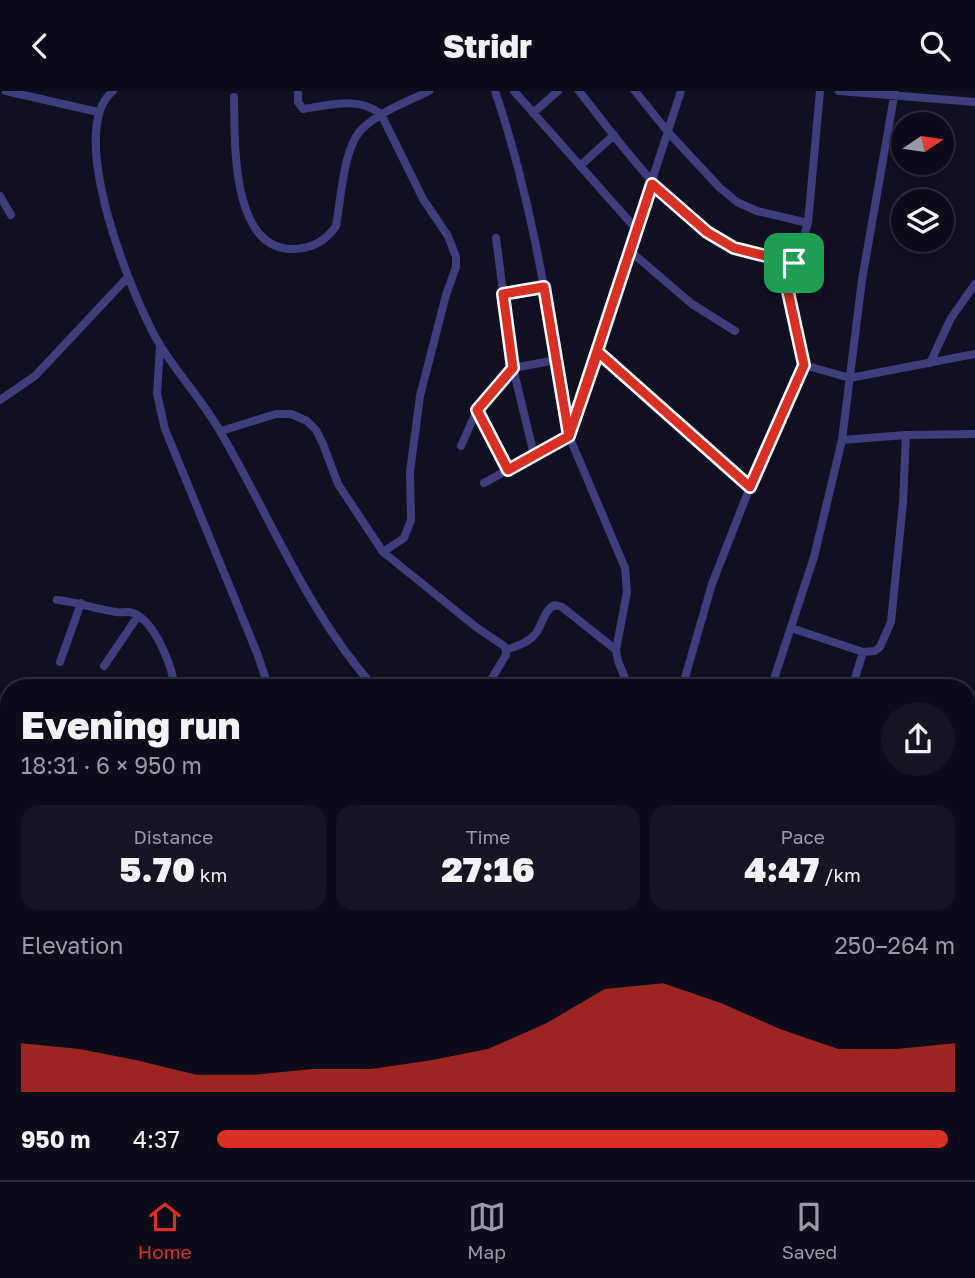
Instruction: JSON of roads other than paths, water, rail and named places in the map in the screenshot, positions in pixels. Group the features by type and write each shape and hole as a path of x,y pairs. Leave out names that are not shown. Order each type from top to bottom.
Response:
{"street":[{"path":"6,91 98,111"},
{"path":"113,91 98,111 96,155 113,240 128,277 160,345 220,431 300,581 367,679"},
{"path":"298,91 298,101 303,109 360,103 381,114 423,199 448,236 456,257 456,267 446,295 420,396 410,471 411,520 404,538 383,552"},
{"path":"234,97 237,168 246,214 255,229 268,240 281,247 293,249 320,243 336,226 350,149 361,129 381,114 429,91"},
{"path":"495,91 515,157 544,287 569,436 625,568 627,592 616,650 626,679"},
{"path":"514,91 637,230"},
{"path":"533,113 558,91"},
{"path":"579,91 652,184 707,232 734,248 794,263"},
{"path":"635,91 668,132 720,188 737,202 757,211 808,223"},
{"path":"484,483 569,436 681,91"},
{"path":"685,679 712,584 750,487 804,365 787,287 808,223 820,91"},
{"path":"839,91 895,93 975,102"},
{"path":"774,679 814,557 842,440 862,281 895,93"},
{"path":"580,166 614,135"},
{"path":"0,196 11,215"},
{"path":"496,237 513,368 534,455"},
{"path":"630,251 692,304 735,331"},
{"path":"0,400 35,376 128,277"},
{"path":"930,363 951,319 975,284"},
{"path":"503,294 544,287"},
{"path":"160,345 157,394 165,429 237,601 266,679"},
{"path":"598,352 750,487"},
{"path":"804,365 850,377 975,353"},
{"path":"461,446 477,410 513,368 556,360"},
{"path":"477,410 508,470"},
{"path":"220,431 276,414 291,414 307,421 323,444 338,485 383,552 506,650 506,655 491,679"},
{"path":"842,440 906,435 975,434"},
{"path":"790,628 863,652 875,651 880,647 891,622 903,503 906,435"},
{"path":"57,600 138,616 152,631 164,651 174,679"},
{"path":"60,662 81,603"},
{"path":"506,650 530,639 548,609 555,605 562,607 616,650"},
{"path":"104,666 138,616"},
{"path":"855,679 863,652"}]}
